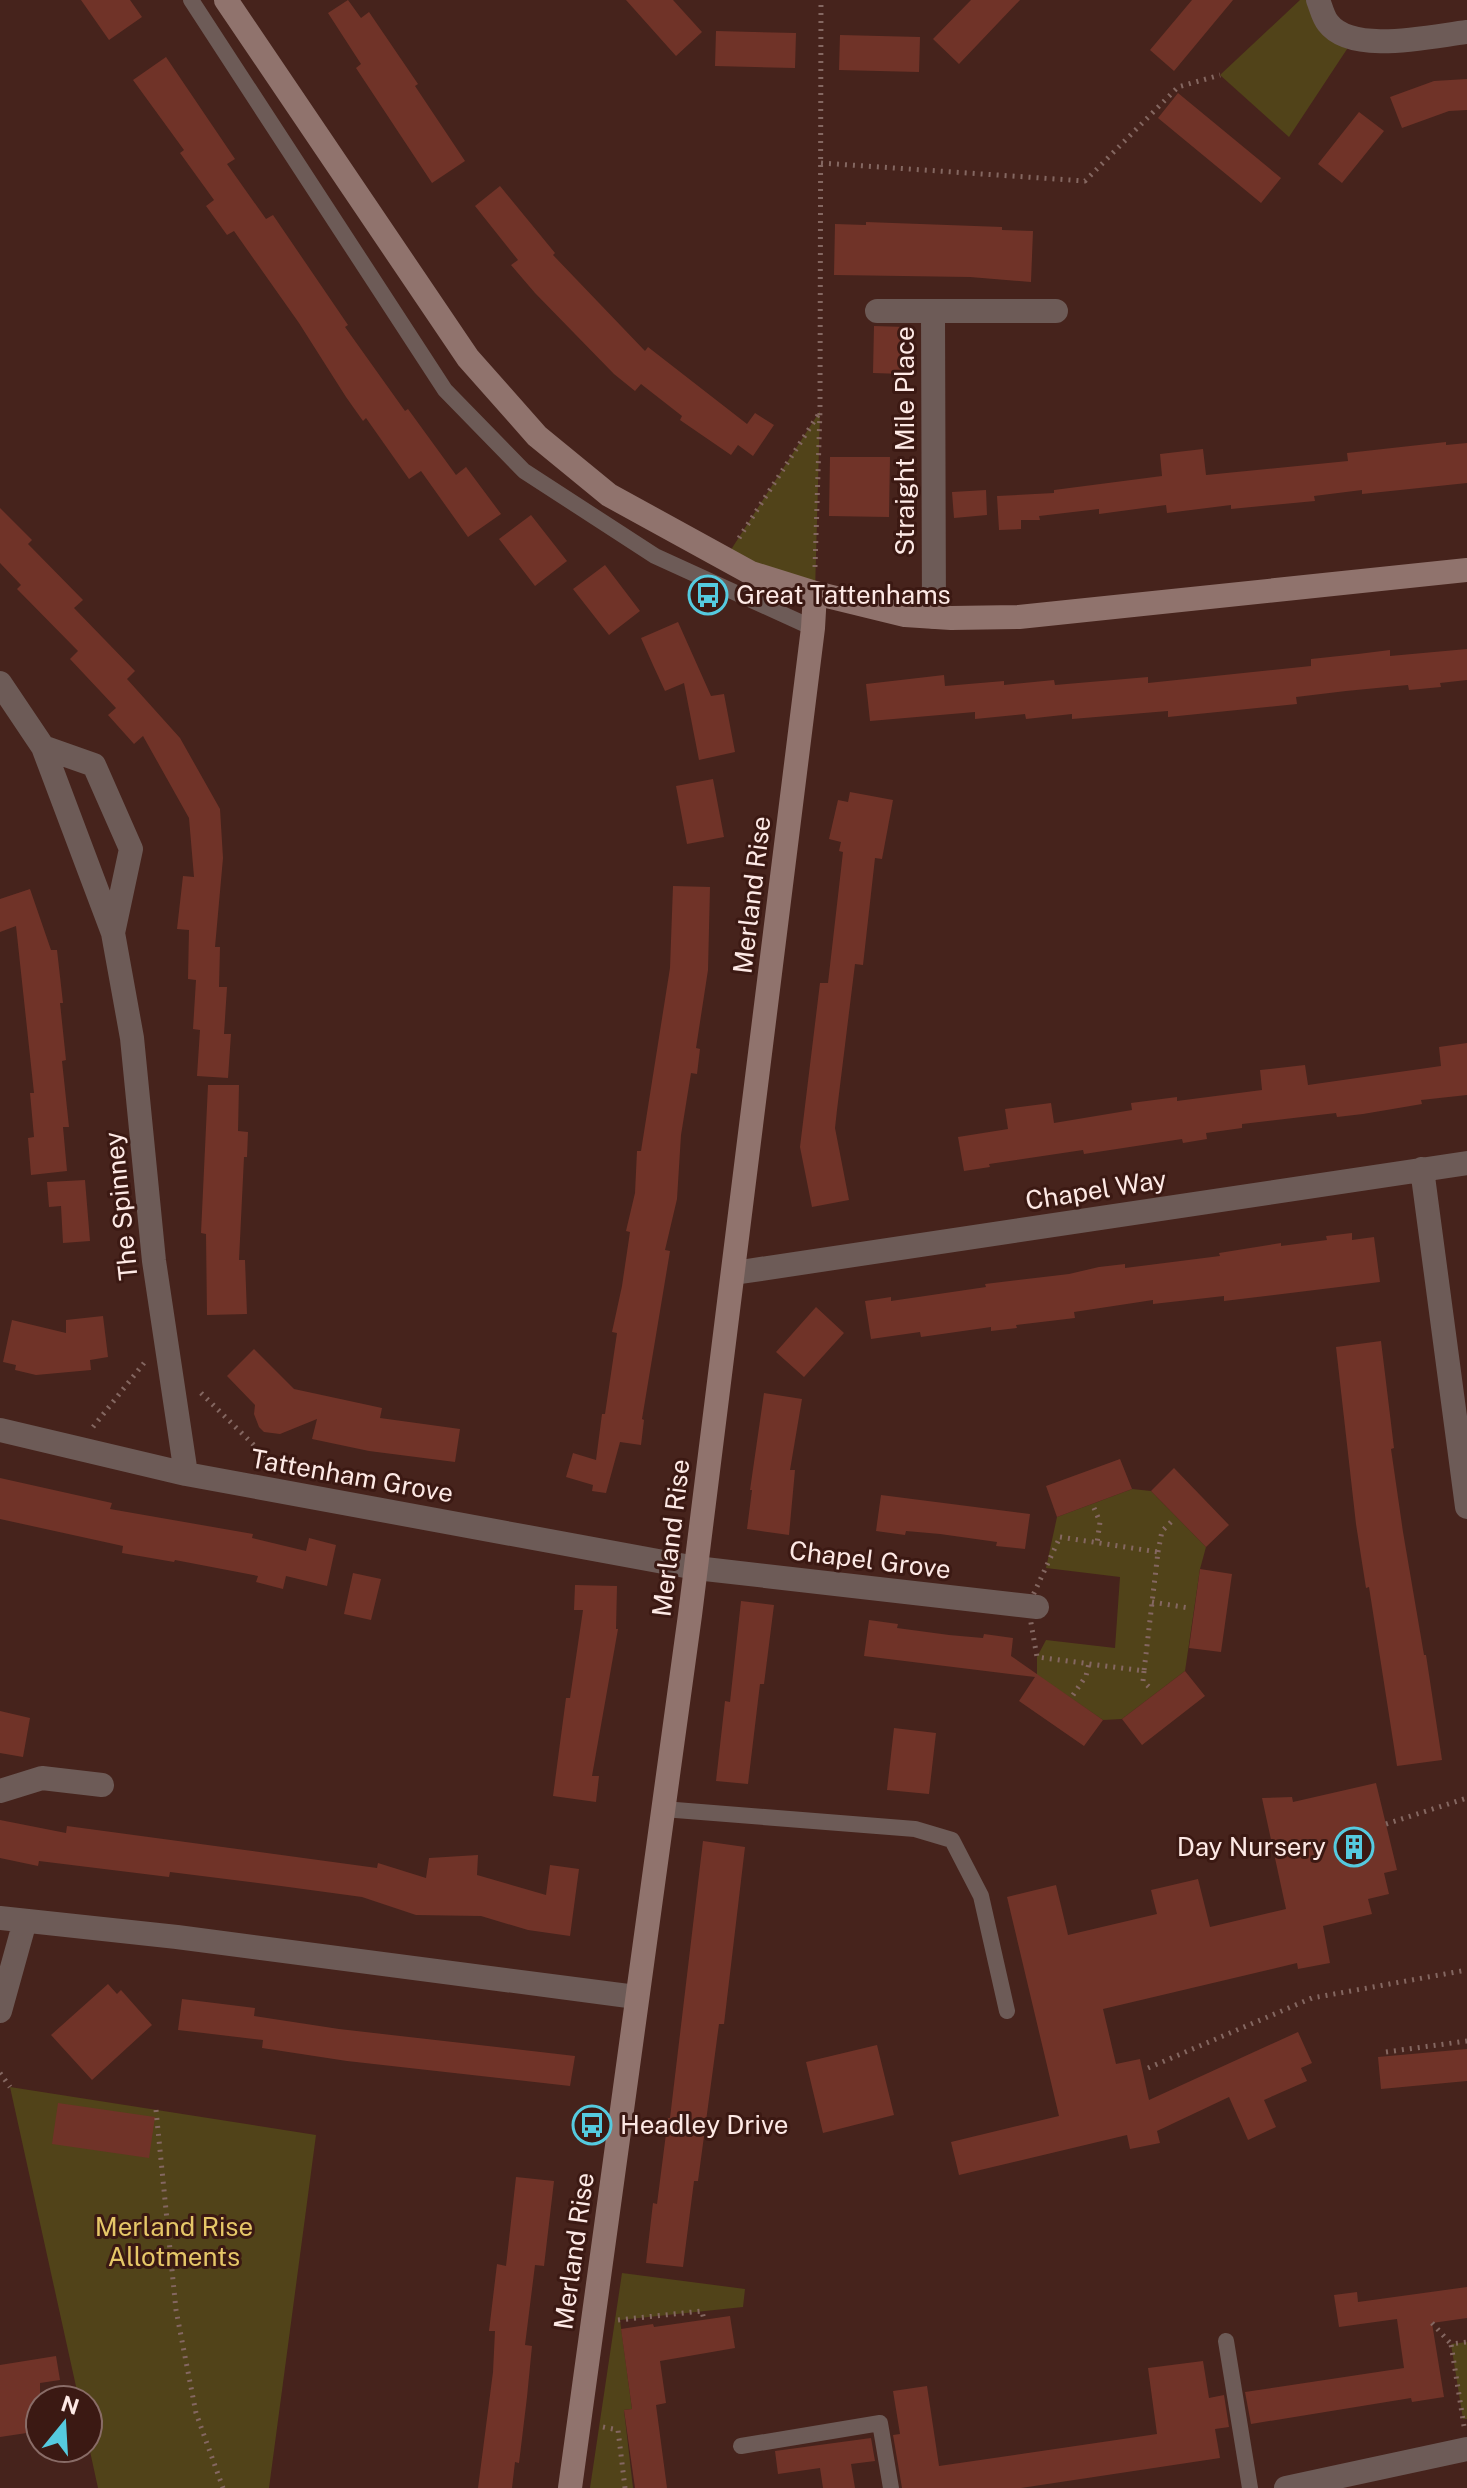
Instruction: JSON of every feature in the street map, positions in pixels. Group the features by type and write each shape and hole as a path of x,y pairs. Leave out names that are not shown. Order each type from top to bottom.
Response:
{"street":[{"path":"226,0 468,358 537,436 609,495 751,573 815,593 905,615 1019,617 1467,570"},
{"path":"1318,0 1328,24 1353,40 1395,40 1467,32"},
{"name":"Straight Mile Place","path":"877,311 1056,311"},
{"name":"Straight Mile Place","path":"933,313 934,617"},
{"name":"Merland Rise","path":"570,2488 696,1568 815,593"},
{"name":"The Spinney","path":"0,683 43,747 113,933 132,1038 154,1261 160,1358 186,1474"},
{"name":"The Spinney","path":"43,747 94,765 131,849 113,933"},
{"name":"Chapel Way","path":"734,1273 1467,1163"},
{"path":"1422,1169 1466,1499"},
{"name":"Tattenham Grove","path":"0,1430 186,1474 696,1568"},
{"name":"Chapel Grove","path":"696,1568 1033,1607"},
{"path":"0,1791 42,1778 102,1785"},
{"path":"0,1918 177,1937 636,1997"},
{"path":"0,2011 25,1921"},
{"path":"1286,2488 1466,2442"}],"lane":[{"path":"191,0 445,390 524,471 655,556 813,628"},
{"path":"663,1809 915,1829 952,1840 981,1896 1007,2011"},
{"path":"1226,2341 1250,2488"},
{"path":"741,2446 880,2423 891,2488"}],"path":[{"path":"815,593 820,411 821,0"},
{"path":"821,163 1085,181 1178,87 1220,75"},
{"path":"725,559 820,411"},
{"path":"77,1448 160,1358 271,1463"},
{"path":"1094,1508 1100,1522 1097,1543"},
{"path":"1151,1689 1143,1681 1158,1552 1162,1531 1173,1520"},
{"path":"1144,1671 1037,1657 1033,1607 1060,1537 1158,1552"},
{"path":"1152,1602 1189,1608"},
{"path":"1073,1695 1086,1676 1089,1663"},
{"path":"1386,1824 1467,1798"},
{"path":"1148,2068 1312,1998 1467,1970"},
{"path":"1386,2052 1467,2041"},
{"path":"0,2073 10,2087"},
{"path":"156,2110 176,2310 196,2413 223,2488"},
{"path":"593,2322 702,2311 704,2320"},
{"path":"1432,2323 1451,2344 1466,2442"},
{"path":"1451,2344 1467,2342"},
{"path":"578,2423 618,2430 625,2488"}],"green space":[{"path":"1300,0 1318,0 1353,40 1289,137 1220,75"},
{"path":"820,411 815,593 725,559"},
{"path":"1132,1489 1151,1491 1206,1547 1185,1671 1122,1719 1103,1720 1037,1675 1037,1657 1046,1640 1115,1648 1120,1577 1046,1568 1057,1517"},
{"name":"Merland Rise Allotments","path":"10,2087 316,2135 269,2488 98,2488 93,2464 104,2464 104,2384 75,2384"},
{"path":"622,2273 745,2289 743,2307 620,2320 632,2409 624,2410 633,2488 590,2488"},
{"path":"1467,2342 1467,2419 1463,2419 1451,2344"}],"building":[{"path":"81,0 130,0 142,17 109,40"},
{"path":"348,0 361,18 369,12 465,161 432,183 356,68 361,64 328,13"},
{"path":"626,0 673,0 702,32 676,56"},
{"path":"971,0 1020,0 959,64 933,39"},
{"path":"1192,0 1233,0 1174,71 1150,50"},
{"path":"716,31 796,33 795,68 715,66"},
{"path":"840,35 920,37 919,72 839,70"},
{"path":"166,57 235,159 227,164 266,219 273,215 348,325 345,327 405,411 408,409 456,475 466,467 501,514 468,537 421,471 409,479 366,418 363,421 234,231 227,235 206,206 214,200 180,153 184,150 133,80"},
{"path":"1467,79 1467,110 1449,111 1402,128 1390,97 1434,81"},
{"path":"1178,93 1281,178 1261,203 1158,118"},
{"path":"1359,112 1384,131 1342,183 1318,164"},
{"path":"500,186 555,253 553,255 645,351 648,347 747,424 755,413 774,425 753,456 738,445 731,455 680,420 682,416 641,384 635,391 614,374 535,293 511,265 518,260 475,206"},
{"path":"866,222 1033,231 1031,282 970,277 834,275 835,224 866,225"},
{"path":"874,326 905,327 903,374 873,373"},
{"path":"1446,442 1446,445 1467,443 1467,483 1362,494 1362,490 1314,496 1315,501 1231,509 1231,505 1167,513 1166,505 1099,514 1099,509 1039,516 1040,520 1021,520 1021,529 999,530 997,496 1054,493 1054,490 1162,476 1160,454 1203,449 1206,475 1348,461 1347,453"},
{"path":"830,457 890,457 889,517 829,516"},
{"path":"986,490 987,515 954,518 952,492"},
{"path":"0,508 32,540 28,544 83,600 74,608 135,671 127,679 180,738 220,809 223,858 215,947 220,947 219,987 227,987 224,1034 231,1034 228,1078 197,1076 200,1030 193,1029 196,980 188,979 189,930 177,929 183,876 194,877 189,818 143,736 134,744 108,715 116,708 70,659 78,651 17,589 21,585 0,563"},
{"path":"531,515 567,561 535,586 499,539"},
{"path":"605,565 640,611 609,635 573,589"},
{"path":"678,622 711,696 724,694 735,752 699,760 684,683 665,691 641,638"},
{"path":"1467,649 1467,680 1440,683 1441,687 1409,690 1408,685 1346,691 1296,697 1297,704 1168,717 1168,711 1072,719 1072,714 1026,719 1025,714 975,719 975,712 870,721 866,684 944,675 945,686 1054,680 1055,685 1148,677 1148,683 1311,666 1311,659 1390,650 1390,656"},
{"path":"713,779 724,837 687,844 676,786"},
{"path":"850,792 893,800 882,859 875,858 863,965 855,964 835,1128 849,1200 812,1207 800,1147 820,983 828,983 843,852 839,851 841,842 829,839 838,800 848,802"},
{"path":"673,886 710,887 708,970 696,1048 700,1049 697,1074 691,1073 681,1135 677,1199 665,1250 670,1251 642,1419 641,1445 620,1442 606,1493 592,1491 593,1485 566,1477 573,1453 596,1460 602,1414 605,1414 617,1333 612,1332 630,1232 626,1231 635,1193 637,1151 641,1151 670,968"},
{"path":"30,889 51,950 57,950 66,1060 62,1061 69,1127 63,1127 67,1171 31,1175 28,1138 34,1137 30,1093 34,1093 16,926 0,932 0,899"},
{"path":"1467,1043 1467,1095 1421,1100 1422,1104 1363,1114 1337,1117 1336,1113 1242,1124 1242,1128 1206,1133 1207,1139 1183,1143 1182,1139 1084,1154 1083,1150 989,1164 990,1167 964,1171 958,1137 1008,1129 1005,1109 1051,1103 1054,1123 1132,1110 1131,1103 1177,1097 1177,1101 1262,1090 1260,1070 1305,1065 1308,1085 1441,1066 1439,1047"},
{"path":"208,1085 239,1085 238,1131 248,1132 239,1260 245,1260 247,1314 207,1315 206,1234 201,1233"},
{"path":"85,1180 90,1241 63,1243 61,1206 49,1207 47,1182"},
{"path":"1352,1233 1352,1240 1374,1237 1380,1282 1224,1301 1224,1296 1153,1304 1153,1300 1074,1312 1075,1318 1016,1325 1017,1328 991,1331 991,1327 921,1337 920,1332 871,1339 865,1301 891,1297 891,1301 1099,1267 1125,1264 1125,1268 1220,1256 1219,1253 1281,1243 1281,1246 1327,1240 1326,1236"},
{"path":"816,1307 844,1333 804,1377 776,1352"},
{"path":"103,1316 108,1357 90,1360 91,1370 36,1375 15,1370 16,1365 3,1362 12,1320 66,1333 66,1320"},
{"path":"1381,1341 1394,1448 1391,1449 1403,1532 1442,1760 1397,1766 1356,1524 1336,1347"},
{"path":"254,1349 294,1389 382,1408 380,1418 460,1429 455,1462 369,1451 312,1439 317,1419 280,1434 264,1432 254,1414 255,1405 227,1376"},
{"path":"764,1393 802,1399 790,1470 795,1470 789,1535 747,1529"},
{"path":"1120,1459 1132,1489 1057,1517 1046,1486"},
{"path":"1174,1468 1229,1525 1206,1547 1151,1491"},
{"path":"0,1478 112,1503 110,1509 253,1534 252,1538 306,1551 309,1538 336,1545 327,1586 286,1576 283,1589 256,1582 258,1576 122,1553 123,1546 0,1519"},
{"path":"881,1495 1030,1514 1025,1549 940,1534 906,1531 905,1535 876,1531"},
{"path":"1200,1569 1232,1574 1221,1652 1189,1648"},
{"path":"353,1573 381,1579 371,1620 344,1614"},
{"path":"575,1585 617,1586 618,1629 592,1776 599,1776 596,1802 553,1796 566,1698 570,1698 583,1610 574,1610"},
{"path":"741,1601 774,1605 764,1684 760,1684 748,1784 716,1781 725,1701 730,1702"},
{"path":"869,1620 898,1624 897,1628 949,1635 983,1638 984,1634 1013,1638 1011,1656 1103,1720 1084,1746 1019,1701 1035,1677 864,1656"},
{"path":"1185,1671 1205,1696 1142,1745 1122,1719"},
{"path":"0,1711 30,1718 23,1757 0,1753"},
{"path":"894,1728 936,1733 929,1794 887,1790"},
{"path":"1376,1783 1397,1870 1384,1873 1389,1894 1368,1899 1372,1914 1323,1926 1330,1963 1298,1969 1297,1963 1103,2009 1116,2064 1140,2059 1149,2100 1298,2032 1312,2063 1301,2068 1307,2081 1264,2100 1276,2127 1248,2140 1229,2097 1157,2131 1160,2143 1130,2149 1127,2135 959,2175 951,2142 1059,2116 1007,1897 1056,1885 1068,1935 1157,1914 1151,1890 1198,1879 1210,1927 1286,1909 1262,1798 1292,1797 1293,1802"},
{"path":"0,1820 66,1833 67,1826 377,1868 378,1863 426,1878 429,1858 478,1855 477,1875 546,1895 550,1865 579,1869 570,1936 528,1930 481,1916 416,1915 362,1897 281,1886 170,1872 169,1877 39,1861 38,1866 0,1858"},
{"path":"703,1841 745,1847 724,2024 719,2024 683,2267 646,2263 653,2203 657,2204 670,2118"},
{"path":"108,1984 117,1994 121,1990 152,2025 92,2080 51,2035"},
{"path":"182,1999 255,2008 254,2016 339,2029 575,2056 570,2086 347,2061 262,2048 263,2040 178,2030"},
{"path":"877,2045 894,2115 823,2133 806,2062"},
{"path":"1467,2049 1467,2081 1381,2089 1378,2057"},
{"name":"Merland Rise Allotments","path":"58,2103 155,2117 149,2158 52,2144"},
{"path":"516,2177 554,2181 544,2266 535,2265 525,2345 532,2346 527,2397 519,2463 515,2462 512,2488 478,2488 493,2372 495,2331 489,2331 497,2264 506,2266"},
{"path":"1467,2287 1467,2318 1432,2323 1444,2397 1412,2402 1411,2398 1251,2424 1245,2392 1404,2368 1397,2319 1339,2327 1334,2295 1357,2292 1358,2302"},
{"path":"730,2316 735,2348 660,2361 666,2403 656,2405 667,2488 635,2488 624,2410 632,2409 621,2329"},
{"path":"56,2356 60,2380 24,2384 24,2433 0,2437 0,2365"},
{"path":"1203,2361 1209,2398 1224,2395 1229,2427 1215,2429 1220,2458 1021,2488 902,2488 893,2435 900,2434 893,2391 927,2386 939,2466 1157,2434 1148,2368"},
{"path":"871,2438 875,2461 851,2464 855,2488 823,2488 820,2468 778,2474 775,2451"}],"place":[{"name":"Great Tattenhams","path":"708,595"},
{"name":"Day Nursery","path":"1354,1847"},
{"name":"Headley Drive","path":"592,2125"}]}
